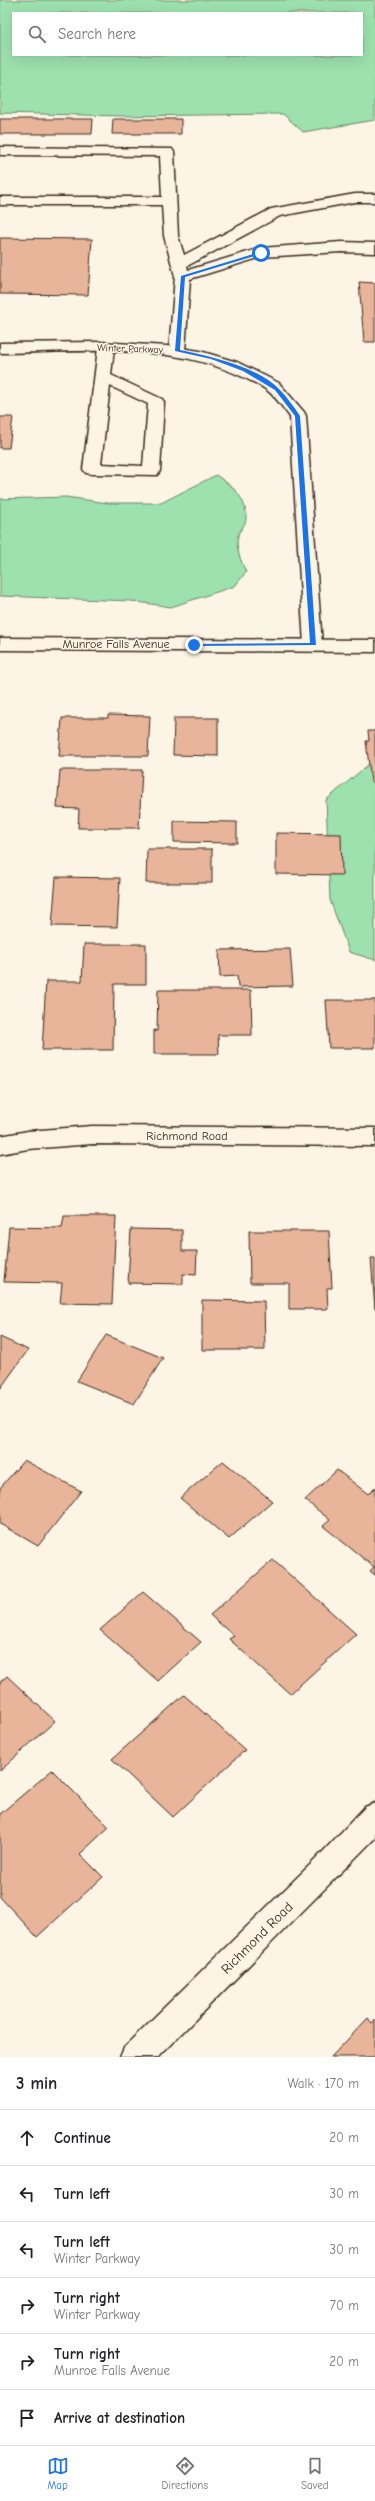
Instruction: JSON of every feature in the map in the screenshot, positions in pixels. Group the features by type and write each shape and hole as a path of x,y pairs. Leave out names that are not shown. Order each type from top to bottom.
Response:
{"street":[{"path":"0,151 167,152 171,236 181,270 177,351"},
{"path":"181,270 276,212 355,198 375,198"},
{"path":"0,201 169,201"},
{"path":"181,270 261,253 341,247 375,248"},
{"name":"Winter Parkway","path":"0,348 106,348 177,351 212,358 245,370 277,389 298,416 313,645"},
{"path":"103,377 156,402 151,471 92,469 106,348"},
{"name":"Munroe Falls Avenue","path":"0,644 375,646"},
{"name":"Richmond Road","path":"0,1145 28,1140 92,1135 375,1137"},
{"name":"Richmond Road","path":"136,2057 315,1880 375,1817"}],"green space":[{"path":"0,0 375,0 375,120 303,132 283,114 121,116 0,113"},
{"path":"216,475 233,488 241,498 246,511 246,521 239,534 237,545 240,559 246,572 235,586 171,607 131,601 0,596 0,499 66,497 108,503 161,503"},
{"path":"375,759 375,960 349,952 330,900 326,800"}],"building":[{"path":"0,119 93,119 92,134 0,134"},
{"path":"113,119 181,119 181,134 112,134"},
{"path":"0,238 92,239 88,295 0,294"},
{"path":"359,282 375,283 375,342 364,342"},
{"path":"0,417 13,417 9,448 0,448"},
{"path":"108,715 150,716 148,756 59,756 62,718 108,718"},
{"path":"174,718 218,718 218,756 173,755"},
{"path":"368,731 375,731 375,782 371,782 366,741 369,741"},
{"path":"60,770 142,770 139,828 78,828 79,809 57,808"},
{"path":"174,821 237,822 237,843 174,842"},
{"path":"276,833 341,834 342,875 276,874"},
{"path":"147,849 212,849 212,883 146,883"},
{"path":"56,877 120,878 117,927 52,926"},
{"path":"84,944 146,944 146,984 114,984 113,1050 42,1050 46,981 82,981"},
{"path":"290,949 293,986 238,987 237,976 220,977 219,950"},
{"path":"158,990 251,990 252,1035 218,1035 219,1054 154,1054 154,1030 157,1031"},
{"path":"326,1000 375,1000 375,1048 329,1048"},
{"path":"64,1216 116,1216 112,1304 60,1303 62,1283 4,1282 9,1227 62,1228"},
{"path":"131,1229 182,1230 182,1251 197,1251 196,1275 183,1274 183,1284 128,1283"},
{"path":"249,1231 329,1231 332,1288 327,1288 328,1309 289,1309 289,1283 250,1283"},
{"path":"371,1258 375,1258 375,1309"},
{"path":"202,1300 264,1301 265,1350 202,1350"},
{"path":"106,1335 163,1358 134,1404 77,1381"},
{"path":"0,1337 28,1350 0,1389"},
{"path":"24,1460 81,1491 38,1546 0,1524 0,1488"},
{"path":"223,1461 272,1501 229,1539 180,1498"},
{"path":"337,1470 368,1494 375,1487 375,1575 370,1571 374,1567 323,1526 330,1520 305,1500"},
{"path":"273,1560 356,1634 290,1694 229,1639 234,1636 210,1615"},
{"path":"143,1592 201,1642 158,1681 100,1630"},
{"path":"7,1676 55,1721 0,1771 0,1682"},
{"path":"184,1695 245,1750 173,1817 112,1759"},
{"path":"52,1770 109,1827 80,1854 103,1877 37,1937 0,1897 0,1814"},
{"path":"368,2018 372,2023 375,2020 375,2057 331,2057"}],"route":[{"path":"194,645 313,645 298,416 277,389 245,370 212,358 177,351 182,276 261,253"}]}
